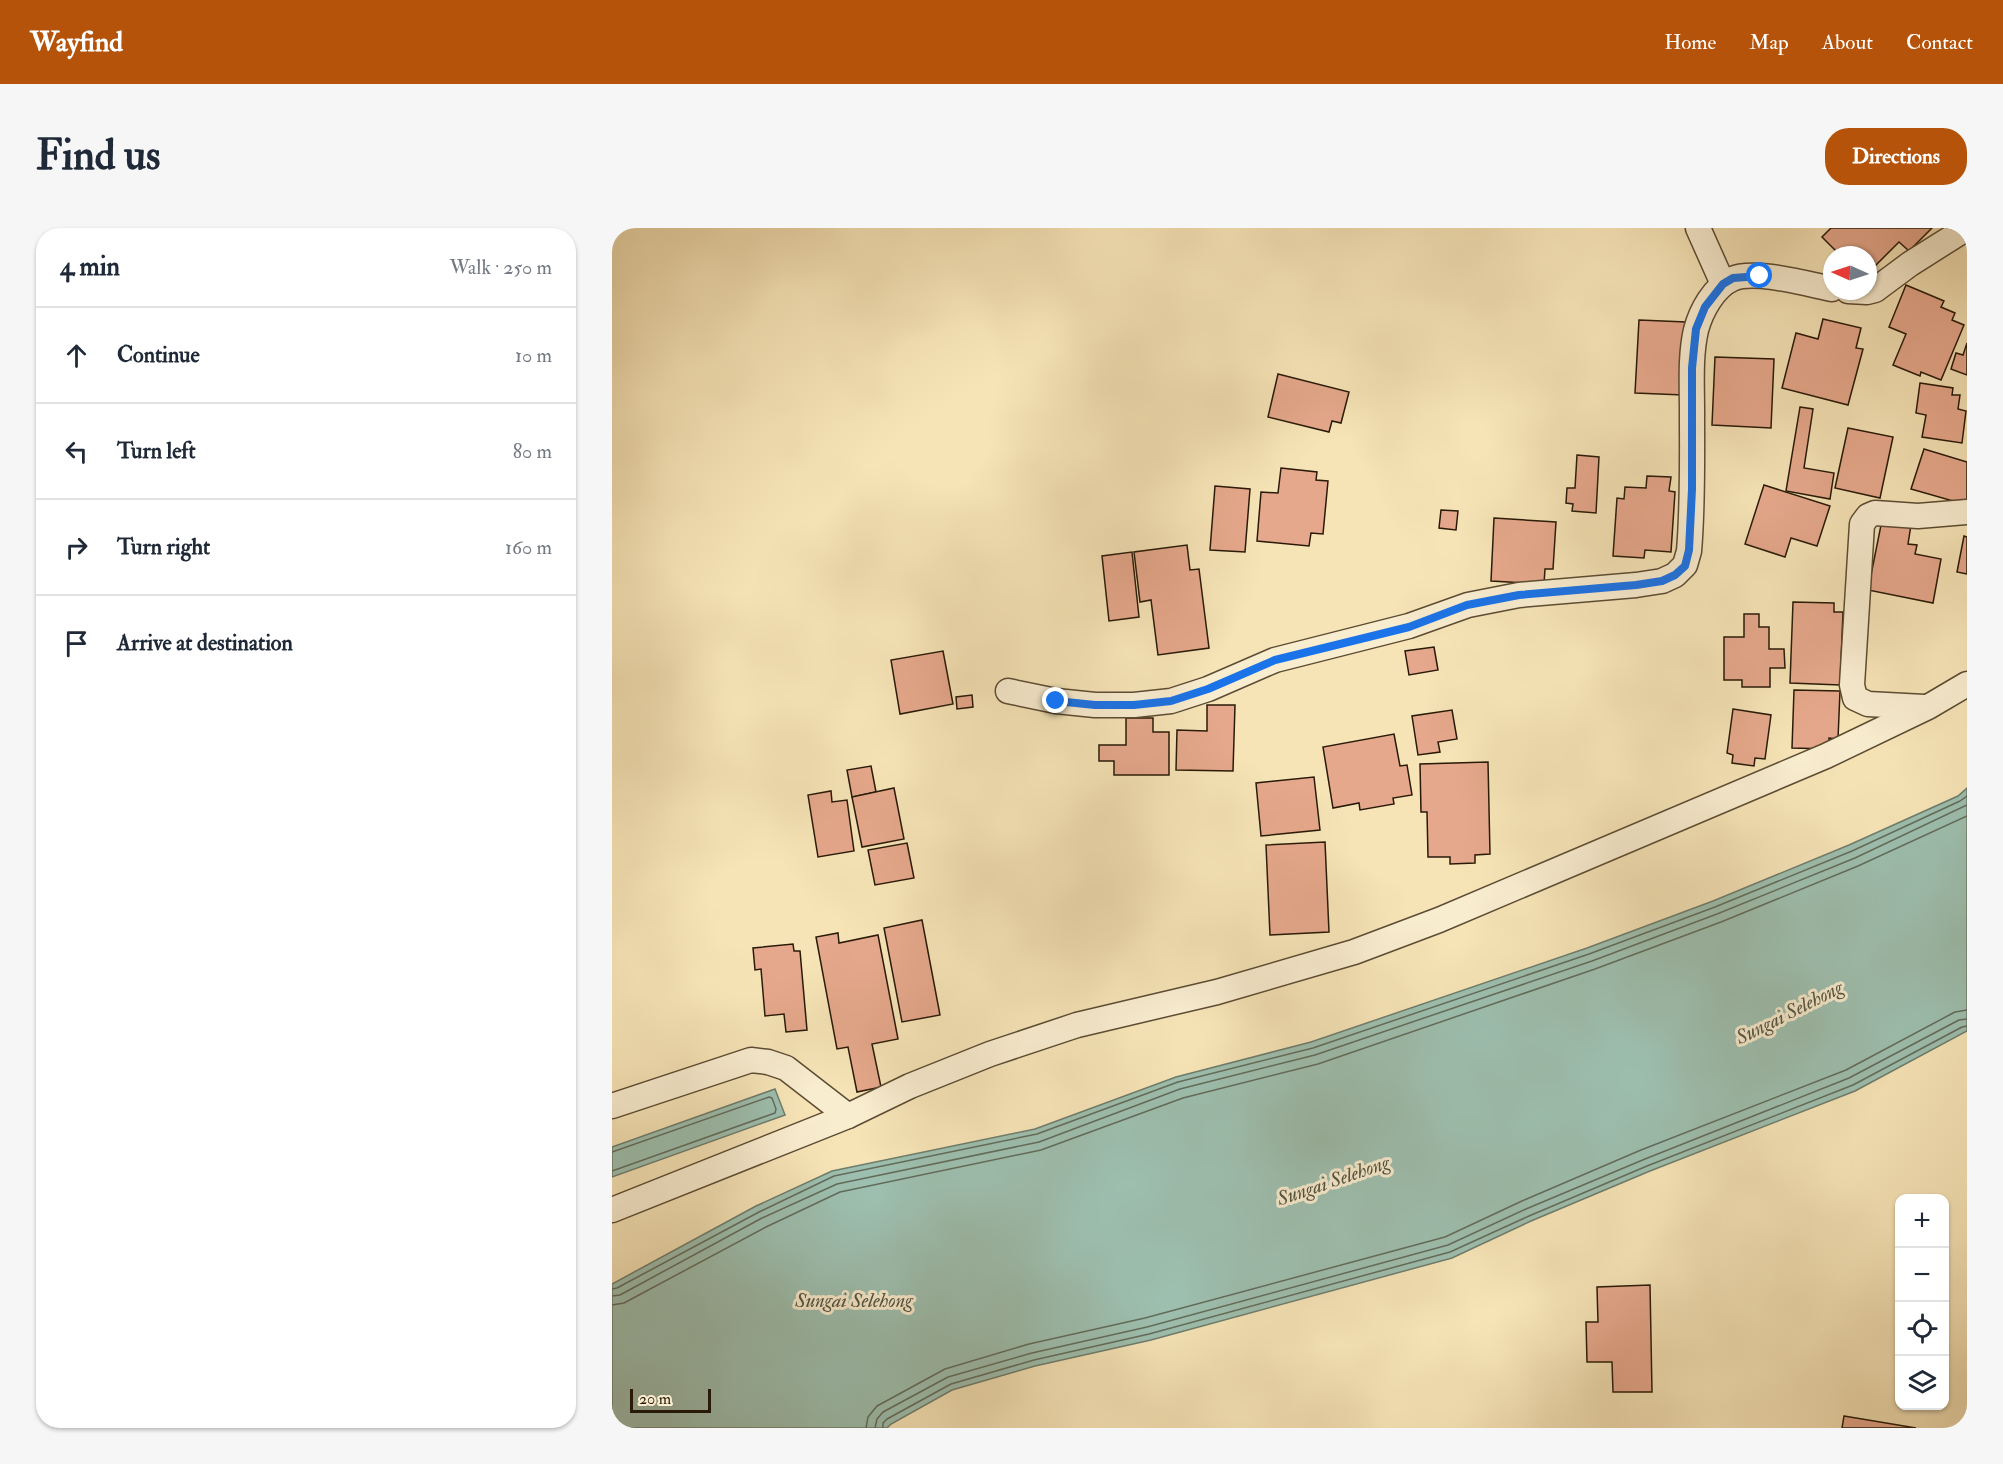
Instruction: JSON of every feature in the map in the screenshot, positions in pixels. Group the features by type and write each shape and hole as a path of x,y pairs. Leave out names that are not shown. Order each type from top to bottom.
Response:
{"street":[{"path":"1698,228 1723,284"},
{"path":"1877,289 1910,264 1967,228"},
{"path":"1008,691 1056,701 1095,705 1134,705 1171,701 1208,689 1275,660 1409,627 1467,605 1519,595 1636,585 1662,581 1675,575 1685,566 1690,539 1694,343 1699,319 1705,307 1723,284 1733,278 1760,276 1823,286"},
{"path":"1928,707 1868,704 1855,698 1852,685 1862,524 1868,516 1875,513 1918,516 1967,512"},
{"path":"612,1210 848,1116 910,1086 990,1054 1077,1025 1217,992 1354,952 1397,936 1826,756 1928,707 1967,684"},
{"path":"612,1106 751,1060 768,1062 786,1068 848,1116"}],"water":[{"name":"Sungai Selehong","path":"1967,788 1967,1031 1855,1091 1650,1171 1531,1221 1452,1258 1151,1340 1035,1366 952,1390 887,1428 612,1428 612,1284 756,1206 832,1171 1035,1129 1176,1077 1311,1042 1587,948 1713,901 1849,845 1958,796"},
{"path":"775,1089 785,1115 612,1177 612,1147"}],"building":[{"path":"1831,228 1932,228 1909,251 1899,242 1877,264 1877,246 1831,246 1822,237"},
{"path":"1906,285 1944,301 1941,307 1955,313 1952,320 1964,325 1941,380 1921,372 1920,376 1893,365 1906,334 1889,327"},
{"path":"1823,319 1861,328 1856,348 1863,349 1848,405 1782,388 1796,333 1818,339"},
{"path":"1639,320 1686,322 1683,395 1635,393"},
{"path":"1967,343 1967,375 1951,369 1956,353 1963,355"},
{"path":"1715,357 1774,359 1771,428 1712,425"},
{"path":"1278,374 1349,392 1341,423 1332,421 1329,432 1268,417"},
{"path":"1920,383 1953,388 1952,395 1960,395 1958,409 1966,411 1962,443 1922,437 1926,415 1916,413"},
{"path":"1800,407 1813,409 1804,468 1834,473 1830,499 1786,491"},
{"path":"1848,428 1893,437 1880,498 1835,488"},
{"path":"1924,449 1967,462 1967,505 1911,489"},
{"path":"1577,455 1599,457 1596,513 1572,511 1573,504 1566,503 1567,488 1575,488"},
{"path":"1281,468 1317,472 1316,480 1328,481 1323,534 1311,533 1309,546 1257,541 1261,492 1278,493"},
{"path":"1647,476 1671,477 1669,491 1675,492 1671,552 1645,550 1644,558 1613,556 1617,498 1624,499 1625,487 1646,488"},
{"path":"1764,485 1830,506 1817,546 1791,538 1785,557 1745,544"},
{"path":"1215,486 1250,489 1245,552 1210,550"},
{"path":"1441,510 1458,511 1456,530 1439,528"},
{"path":"1494,518 1556,522 1553,569 1545,569 1544,584 1491,581"},
{"path":"1882,520 1911,525 1908,544 1917,545 1915,554 1941,559 1933,603 1868,590"},
{"path":"1964,536 1967,537 1967,574 1957,572"},
{"path":"1187,545 1190,570 1199,569 1209,648 1158,655 1151,600 1140,602 1134,552"},
{"path":"1132,552 1139,617 1109,621 1102,556"},
{"path":"1793,602 1834,603 1834,612 1843,612 1840,685 1790,683"},
{"path":"1744,614 1759,614 1759,627 1769,627 1769,649 1784,649 1785,668 1770,668 1770,687 1742,687 1742,680 1724,680 1724,637 1744,637"},
{"path":"1434,647 1438,670 1409,675 1405,651"},
{"path":"943,651 953,704 900,714 891,660"},
{"path":"1794,690 1840,691 1838,739 1829,738 1829,749 1792,748"},
{"path":"972,695 973,707 957,709 956,697"},
{"path":"1207,705 1235,705 1233,771 1176,770 1177,730 1207,731"},
{"path":"1733,709 1771,715 1765,759 1755,758 1754,766 1732,763 1733,755 1727,753"},
{"path":"1452,710 1457,739 1438,742 1440,752 1418,755 1412,716"},
{"path":"1126,718 1153,718 1153,732 1169,732 1169,775 1114,775 1114,761 1099,761 1099,745 1126,745"},
{"path":"1394,734 1400,766 1407,765 1412,795 1393,798 1394,804 1360,810 1359,803 1333,808 1323,747"},
{"path":"1488,762 1490,854 1475,855 1475,863 1450,864 1450,857 1428,857 1427,812 1421,812 1420,764"},
{"path":"871,766 876,792 852,797 847,770"},
{"path":"1314,777 1320,830 1261,836 1256,783"},
{"path":"894,788 904,839 862,847 852,797"},
{"path":"831,791 832,802 847,800 854,851 818,857 808,795"},
{"path":"1325,842 1329,932 1270,935 1266,845"},
{"path":"907,843 914,878 875,885 868,850"},
{"path":"922,920 940,1015 902,1022 884,928"},
{"path":"838,933 839,943 878,935 898,1039 872,1044 881,1087 857,1092 848,1047 837,1049 816,937"},
{"path":"793,944 794,951 800,951 807,1030 786,1032 784,1014 765,1016 761,969 755,970 753,948"},
{"path":"1650,1285 1652,1392 1613,1392 1612,1362 1587,1362 1586,1322 1598,1322 1597,1287"},
{"path":"1844,1416 1916,1428 1842,1428"}],"route":[{"path":"1056,701 1095,705 1134,705 1171,701 1208,689 1275,660 1409,627 1467,605 1519,595 1636,585 1662,581 1675,575 1685,566 1691,528 1692,368 1696,329 1705,307 1723,284 1733,278 1760,276"}]}
